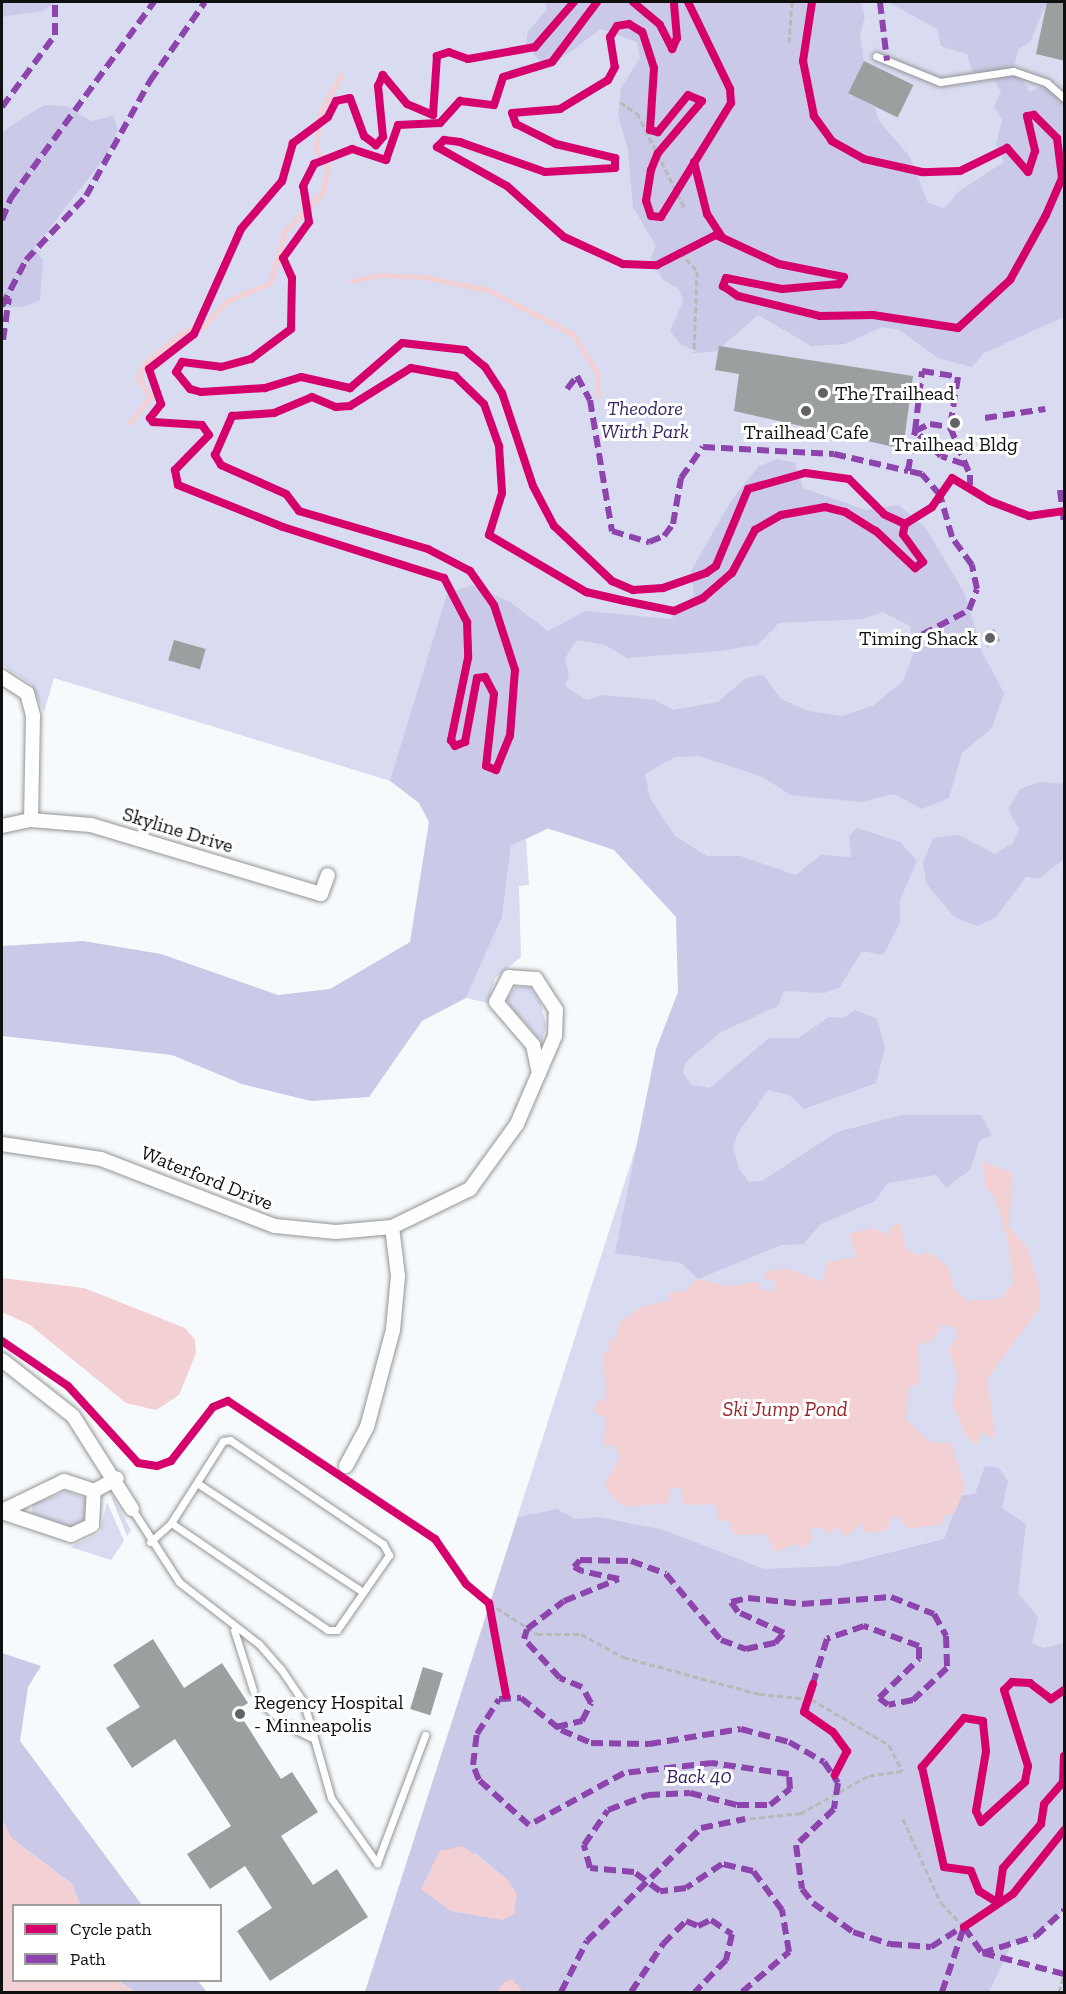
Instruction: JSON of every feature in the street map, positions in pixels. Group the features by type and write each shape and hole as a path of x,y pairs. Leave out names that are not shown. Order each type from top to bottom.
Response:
{"street":[{"path":"2,677 27,693 33,716 31,820"},
{"name":"Skyline Drive","path":"2,826 31,820 99,827 321,894 328,875"},
{"name":"Waterford Drive","path":"2,1144 100,1159 275,1226 336,1232 393,1227 451,1204 487,1173 539,1073 555,1036 556,1010 536,979 508,977 496,1002 532,1045 539,1073"},
{"path":"346,1466 367,1426 393,1330 398,1276 393,1227"},
{"path":"2,1360 73,1416 117,1478 132,1509"},
{"path":"2,1511 64,1481 94,1491 117,1478"},
{"path":"2,1511 71,1535 92,1525 94,1491"}],"lane":[{"path":"876,56 940,82 1013,71 1047,83 1065,98"},
{"path":"150,1542 171,1523 223,1441 231,1440 383,1544 389,1555 337,1630 328,1630 171,1523"},
{"path":"196,1483 363,1592"},
{"path":"132,1509 150,1542 179,1582 234,1630 259,1644 304,1703 311,1737 331,1798 376,1863 425,1735"},
{"path":"234,1630 253,1690"},
{"path":"264,1705 311,1737"}],"path":[{"path":"789,43 792,2"},
{"path":"620,102 638,113 684,207"},
{"path":"680,252 697,271 694,352"},
{"path":"486,1601 491,1617"},
{"path":"486,1601 537,1634 581,1634 623,1657 759,1694 811,1699 889,1745 902,1771 868,1776 801,1813 745,1819"},
{"path":"903,1819 941,1903 964,1927"},
{"path":"1059,1992 1065,1975"}],"green space":[{"name":"Theodore Wirth Park","path":"2,2 1064,2 1064,1992 365,1992 721,882 54,678 44,712 31,684 2,665"},
{"path":"2,2 58,2 42,11 2,17"},
{"path":"545,2 860,2 865,16 860,35 864,61 849,94 875,107 879,121 910,157 928,203 944,208 959,191 1004,162 996,144 1002,120 994,107 1001,92 994,80 972,71 967,54 941,46 937,29 888,2 1047,2 1030,42 1018,49 1014,67 1030,92 1047,83 1064,98 1064,317 984,353 972,367 938,358 899,330 882,327 845,344 811,346 758,315 717,351 700,353 680,344 670,331 683,301 679,289 662,279 651,258 656,246 633,207 628,150 618,115 621,88 640,58 637,42 601,29 554,64 541,63 526,44 528,31 547,10"},
{"path":"44,105 67,106 91,121 113,116 118,130 106,156 34,248 43,260 40,300 24,307 2,307 2,132"},
{"path":"778,459 795,463 803,488 866,510 898,505 925,527 965,594 982,652 1004,693 992,728 962,753 949,798 922,809 894,794 861,802 790,795 763,777 699,756 675,757 645,774 650,798 675,836 707,856 740,856 796,875 821,855 851,857 849,836 857,828 900,842 917,861 900,900 900,923 883,955 862,951 840,987 825,993 784,991 778,1006 721,1032 686,1062 683,1072 691,1085 710,1088 769,1038 798,1038 829,1017 843,1018 855,1010 877,1019 885,1048 876,1083 804,1109 789,1095 768,1090 738,1133 733,1147 739,1169 749,1182 762,1181 837,1132 902,1115 981,1115 992,1136 980,1140 970,1170 946,1188 936,1175 888,1183 875,1201 821,1224 803,1244 781,1245 698,1279 681,1263 615,1253 656,1049 678,992 676,917 614,850 549,828 511,846 502,917 466,998 422,1021 369,1097 311,1101 242,1084 172,1055 2,1036 2,946 83,941 161,954 278,995 330,989 410,942 429,822 419,803 390,781 447,594 472,585 510,602 548,631 586,611 671,619 694,595 691,571 732,499 759,466","holes":["883,612 910,626 914,652 903,681 874,705 843,716 808,711 781,699 763,675 746,678 718,702 673,710 655,700 604,695 587,700 565,686 569,675 565,658 577,640 605,645 627,658 719,651 757,645 779,623 863,619"]},
{"path":"1040,782 1064,784 1064,859 1040,878 1026,877 996,917 977,926 954,917 926,883 923,863 933,838 959,835 995,854 1013,843 1019,829 1008,809 1020,789"},
{"path":"526,839 529,885 519,886 521,957 495,978 488,1003 466,998 502,917 511,846"},
{"path":"515,987 530,987 541,1004 546,1025 542,1042 510,1006 507,999"},
{"name":"Back 40","path":"985,1466 999,1468 1008,1481 1002,1508 1026,1524 1018,1593 1038,1617 1032,1643 1043,1648 1064,1643 1064,1910 1036,1936 1012,1943 989,1992 365,1992 518,1517 557,1509 575,1519 598,1517 664,1530 764,1569 837,1566 944,1539 960,1496 975,1494","holes":["440,1851 477,1854 508,1880 503,1920 451,1911 421,1889"]},
{"path":"67,1491 86,1499 88,1514 81,1525 72,1528 31,1513 33,1504"},
{"path":"111,1493 131,1530 127,1536 113,1501"},
{"path":"107,1502 124,1541 111,1560 70,1547 100,1533"},
{"path":"2,1653 41,1666 28,1687 20,1741 141,1904 80,1904 72,1884 11,1838 2,1819"},
{"path":"120,1982 199,1982 207,1992 135,1992"}],"water":[{"name":"Ski Jump Pond","path":"982,1162 1013,1173 1009,1227 1028,1249 1040,1290 1039,1309 987,1379 995,1432 993,1439 982,1432 977,1445 966,1436 952,1403 958,1377 948,1350 958,1336 954,1327 943,1324 934,1339 918,1346 920,1384 909,1386 906,1420 930,1442 951,1443 965,1487 955,1513 944,1516 943,1524 909,1529 894,1515 886,1531 863,1533 864,1523 844,1537 838,1527 829,1534 820,1527 810,1530 813,1539 802,1549 796,1544 776,1552 764,1534 734,1535 730,1522 718,1520 716,1504 683,1505 681,1489 671,1487 669,1503 624,1507 610,1494 605,1483 620,1457 613,1444 604,1447 605,1418 593,1411 600,1399 606,1400 603,1352 609,1351 610,1337 614,1342 620,1322 644,1306 670,1300 670,1292 684,1292 698,1279 725,1286 760,1282 760,1289 774,1292 775,1281 764,1279 766,1271 789,1269 822,1282 827,1262 857,1257 849,1234 872,1228 891,1235 888,1229 901,1222 905,1247 917,1255 930,1253 948,1267 954,1288 967,1301 1001,1299 1013,1282 1008,1241 994,1196 986,1189"},
{"path":"2,1278 84,1288 185,1328 195,1340 196,1353 179,1395 156,1410 126,1403 30,1325 2,1312"},
{"path":"2,1819 11,1838 72,1884 80,1904 12,1904 12,1982 120,1982 135,1992 2,1992"},
{"path":"463,1846 508,1880 517,1894 514,1914 503,1920 451,1911 421,1889 440,1851"},
{"path":"512,1979 523,1992 497,1992 503,1983"}],"building":[{"path":"1047,2 1065,2 1065,61 1036,54"},
{"path":"864,61 913,85 898,117 848,93"},
{"name":"The Trailhead","path":"719,346 913,376 903,449 734,411 739,374 715,370"},
{"name":"Timing Shack","path":"994,629 1000,641 987,647 982,635"},
{"path":"174,640 206,649 200,669 168,660"},
{"path":"153,1639 184,1688 222,1663 248,1703 237,1710 281,1779 292,1772 318,1812 281,1836 313,1885 337,1869 368,1917 270,1981 237,1931 272,1908 245,1866 210,1889 187,1854 231,1826 175,1739 132,1768 106,1728 140,1707 113,1665"},
{"path":"423,1667 443,1673 430,1715 410,1709"}],"waterway":[{"path":"129,423 151,397 137,378 146,362 186,330 201,329 227,301 270,283 285,231 323,192 328,166 316,149 320,113 341,74"},
{"path":"352,281 377,275 424,277 488,290 573,334 597,373 598,396"}],"marked path":[{"path":"2,107 55,35 55,2"},
{"path":"2,220 11,198 154,2"},
{"path":"2,306 26,260 86,196 150,81 205,2"},
{"path":"880,2 887,61"},
{"path":"3,340 9,298"},
{"path":"964,464 941,456 915,431 922,371 958,377 950,427 970,475 970,485"},
{"path":"567,389 577,376 590,400 612,531 649,542 664,536 673,524 681,478 703,447 834,454 908,471 915,431 930,424 955,428"},
{"path":"985,418 1045,409"},
{"path":"906,643 969,610 977,589 972,565 952,537 940,495 922,474 908,471"},
{"path":"1060,490 1064,522"},
{"path":"556,1727 582,1721 591,1703 582,1687 560,1678 524,1639 527,1629 564,1601 619,1579 582,1571 574,1567 580,1560 631,1561 666,1574 721,1640 746,1649 775,1643 784,1633 738,1612 731,1602 748,1598 802,1604 891,1597 934,1614 946,1636 947,1668 913,1700 888,1705 879,1698 919,1659 919,1646 864,1626 827,1639 812,1687"},
{"path":"742,1992 789,1952 782,1910 753,1871 722,1864 686,1888 660,1891 634,1872 590,1868 584,1845 608,1810 648,1795 690,1793 737,1805 770,1805 790,1789 789,1774 712,1763 624,1773 529,1825 479,1780 473,1765 477,1734 499,1699 521,1698 561,1730 591,1743 649,1744 741,1729 789,1742 824,1762 838,1783 834,1809 796,1845 802,1889 813,1903 853,1932 890,1944 931,1947 967,1924"},
{"path":"561,1992 587,1941 701,1828 745,1819"},
{"path":"964,1927 982,1953 1036,1936 1064,1910"},
{"path":"631,1992 663,1944 686,1921 698,1926 711,1920 732,1934 726,1960 695,1992"},
{"path":"942,1992 964,1927"},
{"path":"983,1953 1064,1974"}],"cycle path":[{"path":"574,2 535,47 468,59 449,52 437,56 433,115 407,104 383,75 378,86 383,137 376,145 364,136 350,98 336,101 328,117 293,143 282,181 241,229 194,334 149,369 161,404 150,418 153,422 202,425 209,435 175,470 178,485 283,527 444,578 467,622 468,658 451,740 455,746 465,742 477,678 485,677 494,694 486,766 496,770 510,736 515,670 494,605 470,571 428,549 299,511 286,494 221,465 215,455 232,416 274,413 312,397 336,407 350,406 411,368 455,376 484,404 499,446 502,493 489,535 586,592 625,601 674,611 703,598 732,573 755,530 781,515 825,507 845,512 876,531 915,568 923,562 903,534 905,524 884,514 849,479 805,473 748,489 716,566 706,573 663,588 633,590 612,581 554,526 533,486 502,393 485,367 465,350 402,343 350,388 301,377 265,388 201,392 190,389 176,372 182,362 221,367 251,359 291,329 292,278 283,258 309,222 303,186 314,164 352,149 386,160 398,125 440,123 460,101 494,105 503,77 552,62 597,2"},
{"path":"633,2 660,25 672,49 677,38 674,2"},
{"path":"688,2 730,89 731,103 661,217 651,216 646,201 651,170 658,153 702,101 688,95 658,132 650,130 654,68 642,32 629,24 617,26 610,37 615,67 608,80 560,109 512,113 516,124 556,144 615,158 615,168 545,172 460,142 444,140 437,147 507,186 564,237 623,264 657,265 716,235 779,264 844,277 839,284 782,289 726,278 723,286 738,296 820,316 873,315 958,328 1010,280 1046,215 1062,178 1057,138 1034,115 1027,116 1035,151 1028,172 1007,148 960,171 922,172 864,159 832,141 814,116 803,61 812,2"},
{"path":"694,162 707,214 722,237"},
{"path":"905,524 932,507 952,478 990,501 1029,516 1064,511"},
{"path":"2,1341 68,1386 138,1463 157,1466 171,1461 213,1407 228,1401 435,1539 466,1584 489,1603 506,1695"},
{"path":"1064,1690 1051,1699 1030,1683 1012,1682 1004,1690 1028,1766 1025,1782 981,1822 976,1811 986,1751 983,1721 964,1718 922,1767 944,1867 971,1871 979,1891 998,1903 1003,1868 1041,1824 1044,1804 1063,1782 1064,1756"},
{"path":"813,1684 804,1712 833,1732 847,1751 835,1775"},
{"path":"964,1927 1013,1894 1064,1830"}],"place":[{"name":"The Trailhead","path":"823,393"},
{"name":"Trailhead Cafe","path":"806,411"},
{"name":"Trailhead Bldg","path":"955,423"},
{"name":"Timing Shack","path":"990,638"},
{"name":"Regency Hospital - Minneapolis","path":"240,1714"}]}
